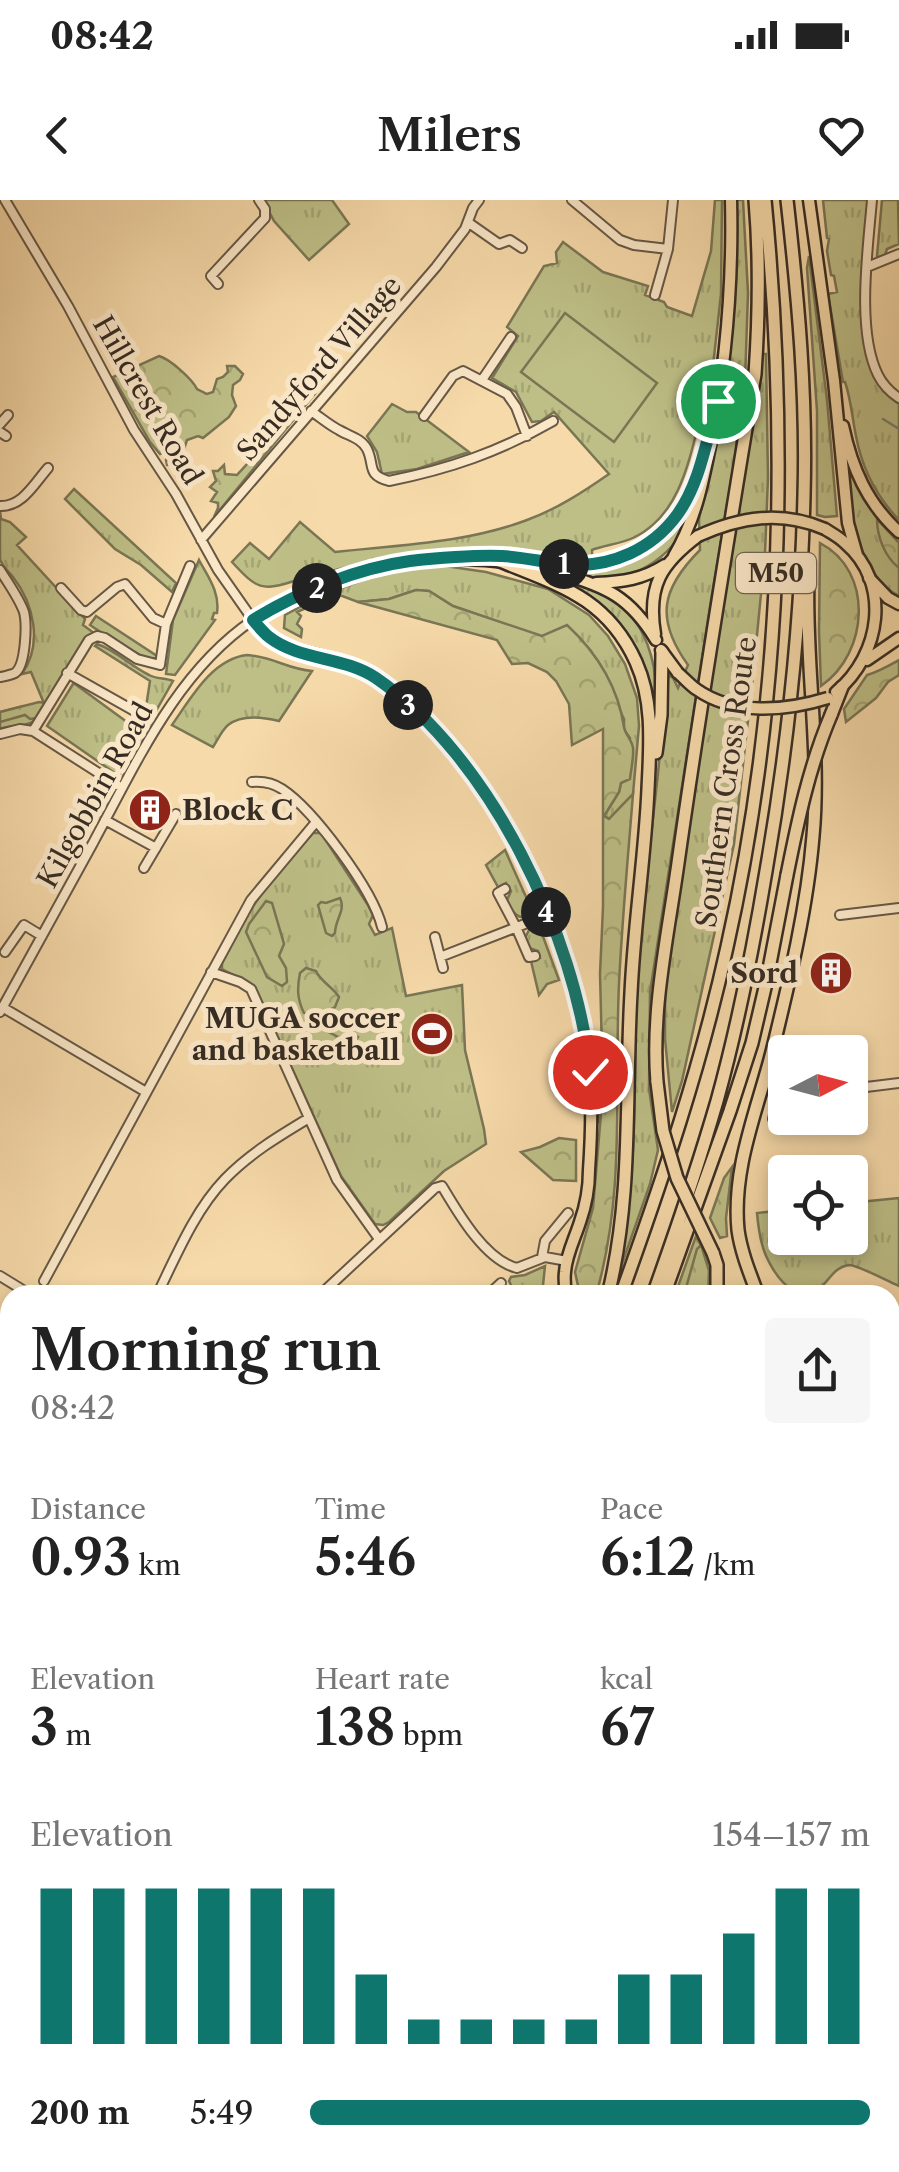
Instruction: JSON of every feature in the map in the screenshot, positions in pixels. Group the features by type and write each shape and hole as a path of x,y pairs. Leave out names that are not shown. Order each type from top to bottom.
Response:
{"highway":[{"path":"718,1285 713,1253 677,1178 663,1131 657,1082 657,1025 688,791 755,374 759,248 755,200"},
{"name":"Southern Cross Route","path":"625,1285 674,1145 709,1024 745,853 763,731 774,622 779,462 766,200"},
{"path":"754,1285 738,1233 740,1166 787,986 814,834 808,591 810,417 804,297 790,200"},
{"name":"M50","path":"656,1285 717,1101 752,955 784,770 799,626 804,492 803,378 790,200"},
{"path":"500,560 562,585 593,606 616,628 634,658 644,681 650,722 646,832"},
{"path":"611,1285 626,1177 630,995 661,715 659,646"},
{"path":"668,1285 752,1043 805,787 842,688"}],"main road":[{"path":"659,646 653,619 655,588 696,512 718,401 730,293 731,200"},
{"path":"809,200 834,381 848,523 856,555"},
{"path":"834,381 860,484 875,508 899,532"},
{"path":"565,1285 567,1261 588,1186 591,1087 580,1009 568,966 521,855 467,767 438,733 373,676 339,661 293,650 271,638 253,620 282,603 375,568 410,561 498,556 587,565 622,557 648,543 669,525 690,493 718,401"},
{"path":"593,583 632,580 653,572 698,536 737,521 765,516 794,519 825,529 846,543 869,578 899,604"},
{"path":"478,558 528,564 593,583 636,610 678,673 697,690 741,706 774,709 828,698 871,655 899,638"},
{"path":"856,672 875,628 869,578"}],"street":[{"name":"Hillcrest Road","path":"5,200 68,306 120,408 176,494 218,570 253,620"},
{"path":"218,284 211,276 265,218 266,209 259,200"},
{"name":"Sandyford Village","path":"201,540 436,267 469,223 479,200"},
{"path":"572,200 620,240 668,249"},
{"path":"655,295 668,249 673,200"},
{"path":"872,200 866,323 878,377 899,398"},
{"path":"469,223 499,244 510,240 522,248"},
{"path":"868,267 899,254"},
{"path":"482,380 511,337"},
{"path":"424,416 458,372 469,372 513,400 527,436"},
{"path":"312,411 360,440 373,472 382,480 473,460 553,421"},
{"path":"2,431 8,415"},
{"path":"4,517 4,506 18,502 48,468"},
{"path":"33,731 89,640 105,638 137,659 160,666 166,624 190,566"},
{"path":"0,570 24,610 26,629 23,661 15,673 0,678"},
{"path":"61,588 87,612 125,584 153,618 166,624"},
{"name":"Kilgobbin Road","path":"1,1009 122,788 186,684 214,651 253,620"},
{"path":"67,673 138,713"},
{"path":"0,734 20,729 33,731 122,788"},
{"path":"252,782 264,781 282,789 306,809 364,887 382,927"},
{"path":"144,868 176,814"},
{"path":"105,820 156,848"},
{"path":"44,1281 251,900 316,822"},
{"path":"505,889 498,893 528,958 535,956"},
{"path":"840,915 899,908"},
{"path":"440,958 548,916"},
{"path":"5,952 24,926 42,936"},
{"path":"434,937 443,968"},
{"path":"211,972 251,989 337,1180 380,1239"},
{"path":"1,1009 146,1092"},
{"path":"868,1087 899,1084"},
{"path":"162,1285 196,1218 223,1181 248,1158 309,1118"},
{"path":"331,1285 435,1188 442,1186 480,1242 501,1262 522,1267 542,1257 567,1261"},
{"path":"542,1257 546,1242 568,1213"}],"green space":[{"path":"263,200 332,200 349,224 309,260 274,221"},
{"path":"715,200 722,200 721,294 709,402 704,402 675,496 652,526 630,539 592,550 592,560 507,552 434,553 386,559 315,576 311,571 297,576 297,580 267,587 254,583 232,562 250,543 269,559 300,522 335,552 480,534 549,511 609,474 554,412 532,422 516,392 492,378 518,336 507,327 544,266 557,263 556,252 563,242 603,272 648,286 645,295 692,316 711,251"},
{"path":"735,200 743,200 748,293 745,381 650,992 649,1089 658,1150 621,1267 618,1265 633,1141 638,962 666,674 678,688 688,665 670,633 667,605 677,578 700,550 699,519 732,334"},
{"path":"823,200 868,200 861,310 870,365 882,387 899,404 899,520 883,501 862,460 843,382 828,294 837,292 827,251"},
{"path":"882,200 898,200 899,244 879,257 877,256"},
{"path":"809,256 837,516 817,515 817,411"},
{"path":"565,313 657,383 614,442 521,372"},
{"path":"758,354 766,354 765,553 734,844 672,1112 665,988 700,743 748,454"},
{"path":"159,356 207,394 213,392 217,379 228,372 227,366 235,366 243,374 233,385 236,406 229,417 203,438 187,440 182,455 172,465 167,465 168,452 164,449 160,454 150,442 113,377"},
{"path":"304,379 317,391 214,517 218,503 211,501 217,492 210,487 216,481 213,471 224,465 225,474 237,475 254,455 258,439 272,434 294,398 301,395"},
{"path":"392,404 416,412 469,452 417,469 382,474 377,452 367,436"},
{"path":"845,463 883,520 899,536 899,596 873,572 865,556 853,518"},
{"path":"74,489 176,583 172,592 115,549 65,499"},
{"path":"692,494 681,533 672,546 647,566 601,578 571,568 637,554"},
{"path":"0,511 1,519 26,537 17,545 85,619 83,625 94,633 34,721 0,729 0,712 23,706 35,716 43,701 31,672 22,674 32,650 33,624 26,599 0,559"},
{"path":"877,519 899,543 899,568 883,546"},
{"path":"820,543 838,556 850,573 859,613 849,654 821,686 819,631"},
{"path":"199,560 215,591 215,620 175,675 166,674 173,620"},
{"path":"424,566 486,572 548,589 589,615 608,636 625,664 637,698 639,726 633,794 609,819 604,816 619,792 630,738 591,651 567,626 542,637 453,606 429,591 416,590 389,599 358,602 337,594 297,612 301,616 297,624 302,629 301,637 284,628 285,615 318,598 370,578"},
{"path":"563,580 596,590 617,602 640,629 653,662 653,716 627,637"},
{"path":"416,590 429,591 453,606 542,636 567,625 604,671 632,745 630,779 621,783 604,816 609,819 633,794 619,984 615,1179 612,1218 598,1285 578,1285 575,1272 593,1208 603,1090 603,729 572,745 569,704 556,681 528,663 512,664 497,640 358,602 389,599"},
{"path":"96,616 157,658 137,653 90,625"},
{"path":"97,644 149,675 173,681 119,776 47,726 75,684 142,733 150,681"},
{"path":"247,655 312,671 279,721 240,719 228,725 213,747 172,725 213,672"},
{"path":"899,660 899,675 846,722 844,709 867,675"},
{"path":"45,703 37,718 25,715 0,722 0,712"},
{"path":"313,833 321,833 368,905 373,915 369,924 375,935 392,928 406,996 462,985 465,1050 486,1144 444,1171 383,1225 375,1224 341,1176 255,987 222,969 247,915"},
{"path":"505,850 531,908 531,915 526,917 513,911 507,900 511,891 506,883 498,887 486,865"},
{"path":"340,898 341,911 332,936 326,933 318,905"},
{"path":"266,901 272,903 284,944 279,956 286,968 287,982 282,986 267,977 246,932"},
{"path":"535,926 541,931 559,980 547,984 539,995 531,961 540,958 525,938"},
{"path":"306,968 316,971 339,997 335,1007 322,1014 358,1037 356,1040 348,1042 319,1027 317,1016 304,1013 298,989 300,973"},
{"name":"MUGA soccer and basketball","path":"448,1024 450,1042 415,1045 414,1026"},
{"path":"592,1029 603,1055 600,1122 598,1122"},
{"path":"559,1138 576,1140 576,1181 553,1180 521,1152"},
{"path":"732,1167 727,1236 720,1238 710,1218"},
{"path":"899,1198 899,1285 849,1265 836,1271 823,1285 786,1285 765,1253 757,1213 768,1212 768,1255 868,1255 868,1201"},
{"path":"696,1236 707,1264 709,1285 679,1285"},
{"path":"701,1245 709,1271 708,1285 687,1285"},
{"path":"545,1266 543,1285 511,1285 511,1277"}],"waterway":[{"path":"883,419 899,429"}],"place":[{"name":"Block C","path":"150,810"},
{"name":"Sord","path":"831,973"},
{"name":"MUGA soccer and basketball","path":"432,1034"}],"route":[{"path":"590,1072 582,1018 563,952 521,855 467,767 429,724 373,676 339,661 293,650 271,638 253,620 324,586 375,568 410,561 498,556 587,565 636,551 669,525 690,493 718,401"}]}
